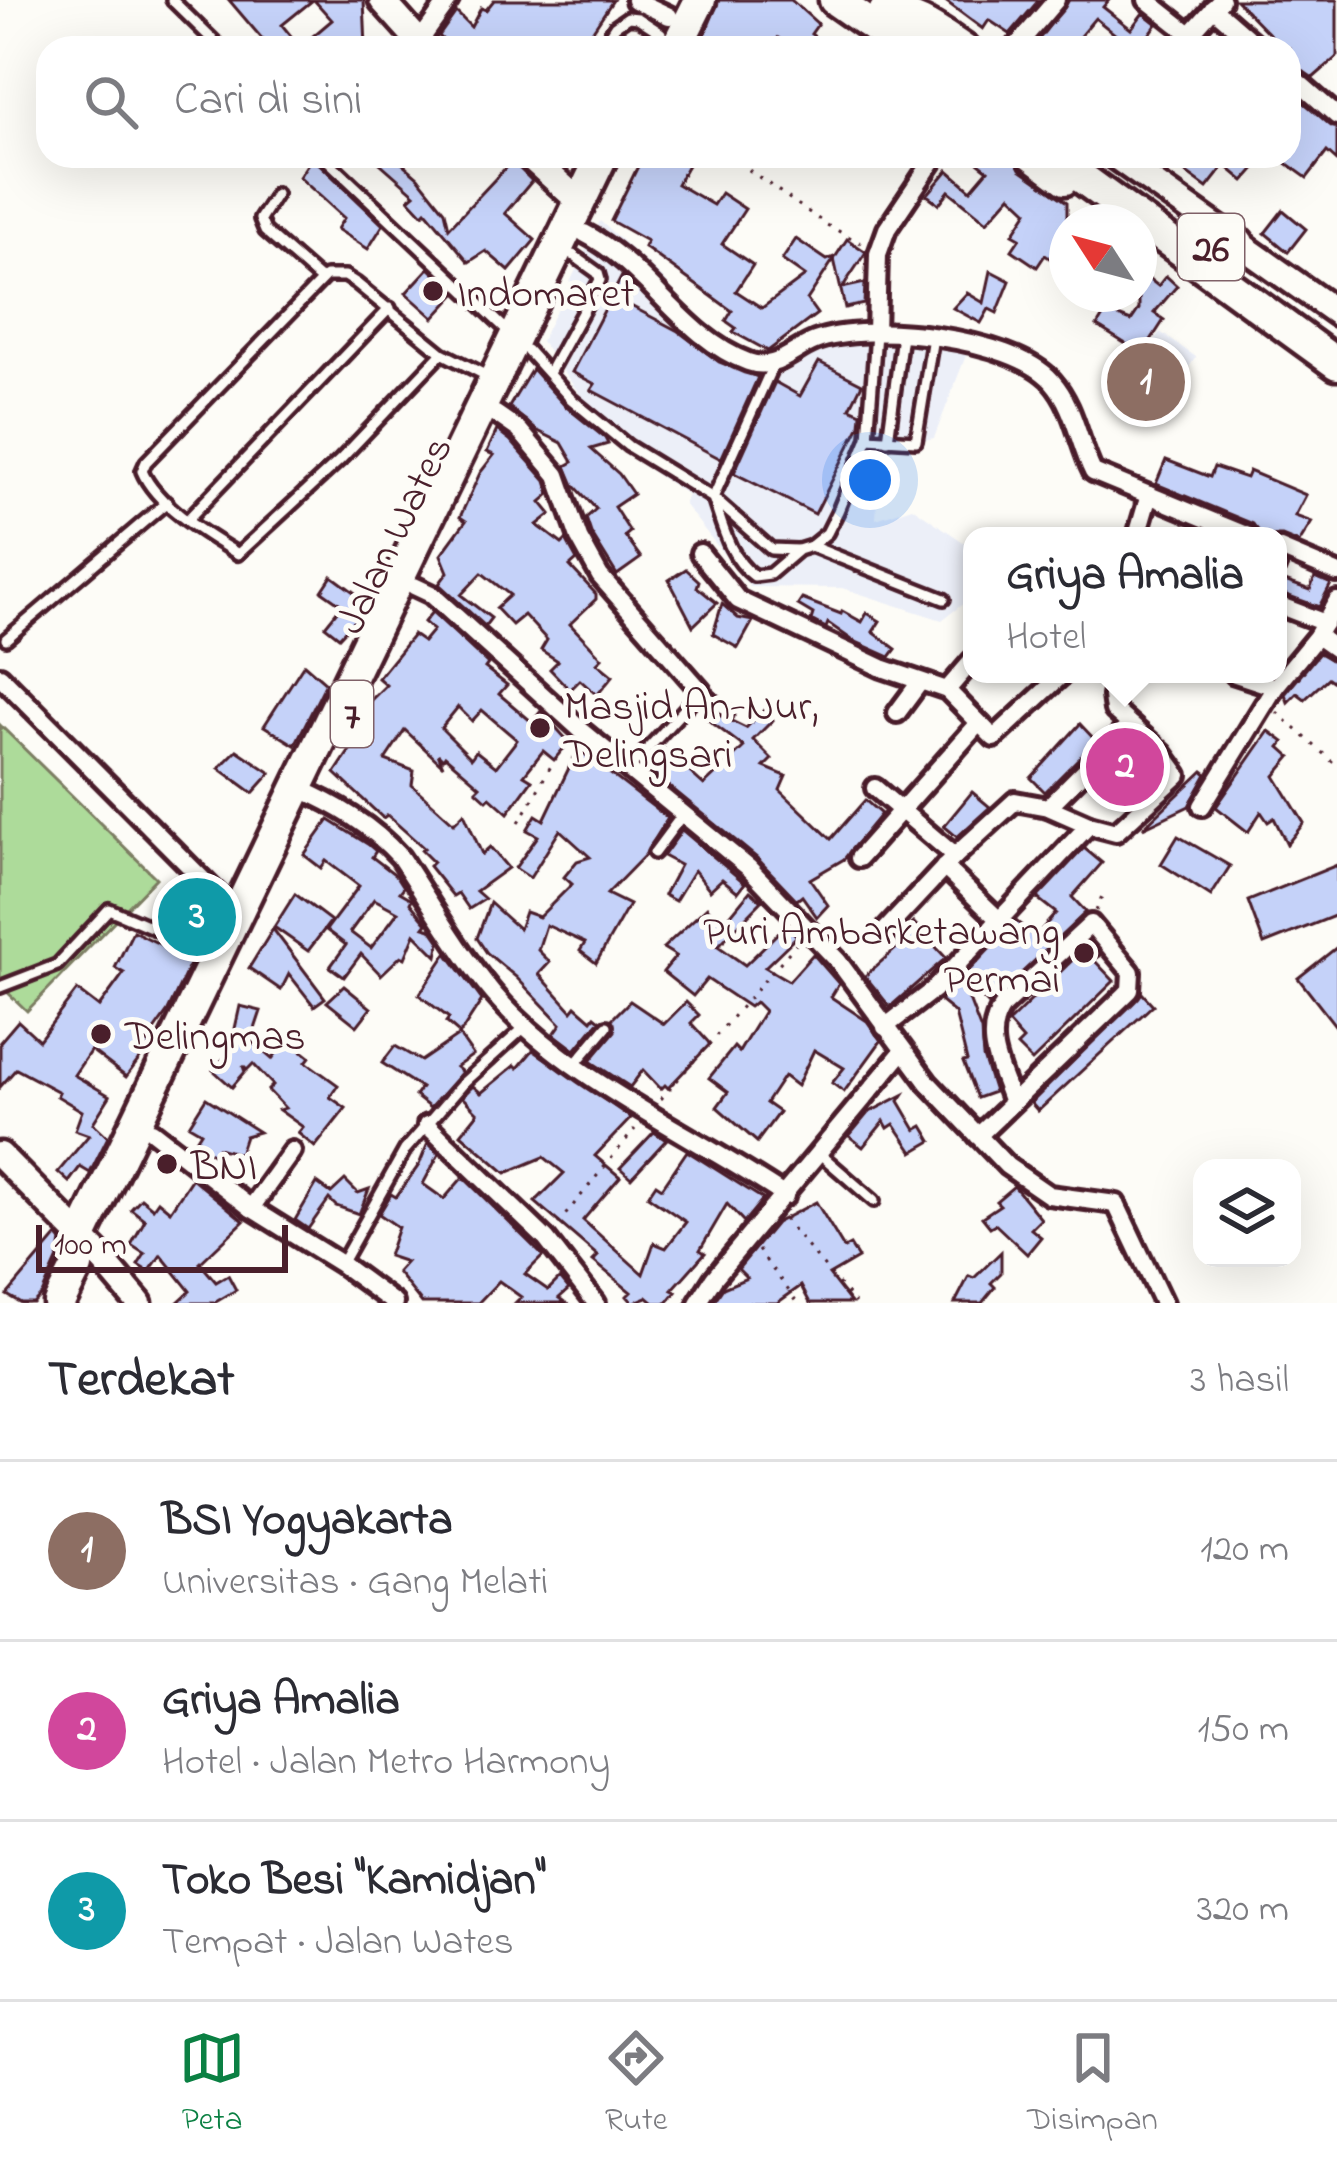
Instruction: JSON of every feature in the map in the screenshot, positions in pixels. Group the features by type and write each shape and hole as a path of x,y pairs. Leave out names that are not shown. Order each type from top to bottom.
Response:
{"highway":[{"path":"667,29 700,0"},
{"path":"836,0 887,36"},
{"path":"877,4 919,36"},
{"name":"Jalan Wates","path":"59,1303 237,914 414,586 496,414 521,344 579,230 598,168"},
{"name":"Jalan Wates","path":"84,1252 152,1131 496,380 521,344 615,168"},
{"name":"26","path":"1066,168 1109,204"},
{"name":"26","path":"1103,168 1232,250 1337,338"},
{"name":"26","path":"1157,241 1337,364"}],"street":[{"path":"382,0 414,36"},
{"path":"427,36 449,0"},
{"path":"635,0 667,29"},
{"path":"1025,36 1056,0"},
{"path":"1147,0 1179,36"},
{"path":"877,4 922,17 949,36"},
{"path":"1188,36 1217,4 1248,36"},
{"path":"1301,84 1337,116"},
{"path":"538,168 579,230 620,253 706,338 748,362 773,364 812,342 836,335 876,333 980,345 1049,377 1074,417 1094,472 1226,527"},
{"path":"876,333 878,254 887,229 928,168"},
{"path":"1048,168 1102,204"},
{"path":"1130,168 1232,250 1337,313"},
{"path":"1157,243 1337,380"},
{"path":"496,414 519,430 557,476 579,538 600,575 701,691"},
{"path":"1140,527 1149,495"},
{"path":"1287,552 1337,573"},
{"path":"700,553 738,600 947,690 989,736 1002,735 1054,683"},
{"path":"414,586 431,594 582,730 749,868 838,961 903,1051 1007,1166 1049,1195 1116,1204 1163,1303"},
{"path":"1287,674 1337,601"},
{"path":"1287,610 1321,630 1337,650"},
{"path":"947,690 963,672"},
{"path":"0,676 237,914"},
{"path":"897,713 920,682"},
{"path":"883,933 1009,803 1026,800 1116,832 1177,779 1178,770 1112,705 1116,683"},
{"path":"1250,683 1271,695"},
{"path":"1202,806 1280,683"},
{"path":"859,858 978,724"},
{"path":"1048,807 1130,725"},
{"path":"875,788 905,810 998,920"},
{"path":"306,791 362,822 400,856 494,994 526,1026 780,1203"},
{"path":"885,1027 933,989 1089,825"},
{"path":"978,1136 1130,990 1131,972 1091,924 993,1022 990,1035 1012,1103"},
{"path":"698,1303 903,1051"},
{"path":"428,1125 546,1239 596,1303"},
{"path":"152,1131 251,1208 394,1303"},
{"path":"251,1208 292,1150"},
{"path":"0,1155 84,1252 139,1303"}],"lane":[{"path":"172,0 209,36"},
{"path":"609,36 628,17 667,29"},
{"path":"336,168 521,344 590,417 713,498 771,549 798,550 812,546 827,533 868,438 876,333"},
{"path":"276,194 260,219 265,231 321,280"},
{"path":"549,374 600,280 579,230"},
{"path":"442,353 238,554 146,481 142,471 146,462 321,280 333,274 345,276 390,308 442,353 496,380"},
{"path":"188,518 390,308"},
{"path":"888,440 902,335"},
{"path":"868,438 916,441 933,337"},
{"path":"773,364 713,498 732,552 754,577 770,574 798,550"},
{"path":"6,639 167,502"},
{"path":"812,546 944,599"},
{"path":"629,769 701,691 728,712"},
{"path":"654,853 683,814"},
{"path":"0,987 57,964 109,909 217,955"},
{"path":"341,1264 389,1176 428,1125 463,1083 526,1026"},
{"path":"575,1064 607,1026"},
{"path":"820,1154 874,1201"}],"path":[{"path":"746,168 878,254"},
{"path":"1271,695 1335,764"},
{"path":"519,822 535,800 540,778 582,730"},
{"path":"546,1239 808,931"},
{"path":"780,1203 855,1303"},
{"path":"749,1240 798,1303"}],"shaded area":[{"path":"600,221 664,279 709,337 750,360 773,361 841,330 871,322 937,329 972,340 934,438 880,449 876,519 912,507 963,542 963,604 942,620 842,588 750,587 684,504 688,495 622,452 541,341"},
{"path":"1160,332 1196,357 1167,399 1156,392 1134,420 1103,396 1126,367 1133,371"}],"green space":[{"path":"0,725 156,878 27,1011 0,985"}],"building":[{"path":"229,0 313,0 282,25 291,36 260,36"},
{"path":"314,0 364,0 366,36 313,36 332,20"},
{"path":"494,0 613,0 589,36 439,36 456,12 471,27 481,8 486,10"},
{"path":"719,0 791,0 818,24 814,36 704,36"},
{"path":"944,0 1039,0 1010,34 989,20 983,29"},
{"path":"1069,0 1109,0 1103,7 1131,29 1143,13 1157,24 1148,36 1117,36 1095,18 1080,36 1041,36"},
{"path":"1236,0 1337,0 1337,57 1313,78 1301,70 1301,36 1271,36"},
{"path":"1301,100 1337,128 1337,161 1327,152 1307,178 1293,168 1301,168"},
{"path":"305,168 323,168 383,225 368,249 337,229 344,218 299,177"},
{"path":"386,168 408,168 418,177 445,211 449,228 505,168 519,168 532,181 505,213 535,240 509,271 486,251 469,262 426,211 423,214 409,199 415,194"},
{"path":"637,168 686,168 677,184 713,205 721,193 745,209 722,244 753,265 736,291 762,308 805,276 782,260 796,239 827,260 836,256 847,239 866,252 842,288 865,283 864,304 845,308 834,259 807,300 817,314 768,351 733,332 736,328 726,321 732,311 644,247 647,241 611,221"},
{"path":"985,168 1020,168 1067,202 1049,204 1049,258 1045,255 1037,267 1012,250 1020,238 1013,234 1028,211 1011,195 987,222 949,191 939,204 927,195 948,170 971,190"},
{"path":"1180,168 1223,168 1207,188"},
{"path":"1229,168 1255,168 1244,181"},
{"path":"1283,210 1306,229 1288,252 1265,233"},
{"name":"Indomaret","path":"429,268 456,294 434,318 406,293"},
{"path":"991,271 1010,281 997,313 989,309 981,323 953,308 967,293 984,303"},
{"path":"622,276 635,289 627,304 678,331 719,362 758,377 721,459 591,390 595,384 572,372"},
{"path":"1166,276 1177,286 1157,309 1157,285"},
{"path":"1105,312 1131,321 1137,312 1155,312 1164,320 1142,354 1097,326"},
{"path":"819,362 862,384 850,408 861,413 860,425 815,514 734,473 775,382 800,396"},
{"path":"532,369 565,406 605,438 608,444 591,449 633,494 614,507 630,532 625,536 641,558 617,575 591,533 586,518 596,509 574,485 566,466 573,462 562,443 536,430 509,407"},
{"path":"497,430 546,481 550,494 541,502 551,514 537,525 562,544 566,540 577,560 570,566 596,594 570,624 602,658 597,663 613,676 597,695 580,680 570,690 550,669 558,661 541,650 547,640 524,615 512,625 496,608 510,595 482,573 461,595 491,618 485,626 439,584 448,572 441,555 466,521 460,517 480,473 494,455 487,452"},
{"path":"1166,460 1210,477 1214,467 1246,478 1249,471 1306,495 1295,516 1312,522 1299,543 1287,538 1287,527 1255,527 1156,484"},
{"path":"686,569 699,581 697,587 717,603 693,626 669,580"},
{"path":"332,576 366,601 339,637 325,626 342,605 322,591"},
{"path":"1315,577 1331,584 1319,607 1287,595 1287,582 1310,590"},
{"path":"802,599 862,622 867,613 880,621 873,632 896,649 890,657 828,623 826,628 798,605"},
{"path":"722,604 738,618 753,621 738,648 713,634"},
{"path":"432,612 507,685 499,694 532,722 541,711 569,742 554,760 543,751 524,775 532,780 508,813 490,797 487,800 476,790 480,786 445,756 438,754 443,766 405,730 385,760 414,771 412,785 454,823 464,813 482,854 490,847 508,868 476,891 485,899 469,909 429,866 433,862 421,850 424,848 335,773 362,732 354,728 369,702 386,685 378,678 413,635 423,642 433,630 424,622","holes":["458,707 472,721 482,710 517,740 496,767 476,751 471,758 441,728"]},
{"path":"1319,653 1337,663 1337,684 1328,678 1305,699 1297,693 1288,702 1285,694"},
{"path":"304,664 326,683 295,745 264,726"},
{"path":"766,708 773,720 753,740 772,759 764,767 786,776 780,790 831,839 865,800 881,814 844,859 810,879 828,905 817,917 802,896 797,900 757,858 647,768 664,749 704,785 744,747 708,720 713,712 746,728"},
{"path":"1080,724 1096,741 1045,792 1031,778"},
{"path":"1269,731 1284,742 1280,747 1291,757 1275,776 1304,823 1287,844 1274,818 1268,822 1261,812 1248,832 1216,807"},
{"path":"578,749 668,818 645,855 607,894 629,905 596,963 580,951 585,943 546,925 538,950 550,962 539,974 572,1011 576,1006 592,1020 595,1016 600,1020 575,1050 554,1034 561,1024 477,938 490,903 519,929 525,912 539,917 572,884 564,877 577,861 590,857 560,830 530,878 515,868 538,836 527,830 536,815 544,820"},
{"path":"237,750 271,773 253,793 219,768"},
{"path":"1203,771 1207,774 1189,806 1143,828"},
{"path":"972,792 990,807 957,837 944,826"},
{"path":"329,820 369,845 376,851 372,857 397,876 404,887 400,892 412,899 410,903 427,923 424,927 440,942 437,956 415,934 405,958 401,956 381,975 361,954 344,977 330,967 346,945 326,930 359,886 326,861 321,868 304,855","holes":["374,899 398,912 371,948 350,932"]},
{"path":"682,830 745,883 738,892 722,879 710,890 694,870 675,901 664,895 680,865 663,856"},
{"path":"1178,836 1230,866 1211,896 1161,864"},
{"path":"1084,848 1102,863 1072,897 1086,912 989,1005 962,978 1016,921 1035,937 1056,913 1037,898"},
{"path":"1337,865 1337,915 1264,944 1248,901"},
{"path":"750,891 762,901 718,946 745,965 786,925 797,936 765,967 789,981 813,954 839,984 831,997 867,1021 881,1041 844,1092 832,1083 844,1068 814,1050 797,1086 784,1076 766,1103 779,1112 757,1142 717,1107 728,1092 709,1078 734,1047 739,1052 764,1011 755,1002 749,1007 707,979 693,996 663,972 676,956 663,948 707,907 723,924"},
{"path":"295,894 331,921 308,951 274,927"},
{"path":"189,898 214,915 204,936 176,917"},
{"path":"914,923 946,958 890,1007 865,976 900,945 896,940"},
{"path":"273,929 325,998 314,1006 289,974 281,990 249,968"},
{"path":"133,931 192,960 168,1011 146,1042 150,1045 126,1077 91,1050 74,1075 110,1096 93,1123 108,1137 90,1173 80,1167 69,1182 58,1172 89,1135 75,1130 82,1111 57,1096 59,1092 16,1069 0,1087 0,1042 18,1021 39,1040 77,990 99,1007 124,973 115,968"},
{"path":"1090,943 1100,955 1094,960 1114,981 1032,1061 1017,1046 1023,1040 1008,1023"},
{"path":"1337,947 1337,1028 1298,978"},
{"path":"447,953 482,1000 460,1034 446,1022 449,1018 419,995"},
{"path":"961,979 981,1031 994,1092 977,1098 963,1062 967,1061 955,1013 940,1001"},
{"path":"344,986 371,1008 357,1026 327,1002"},
{"path":"1142,993 1153,1005 1038,1111 1031,1103"},
{"path":"630,1001 664,1024 686,1002 699,1015 691,1023 710,1044 668,1088 661,1089 643,1070 630,1087 590,1061 615,1031 612,1019"},
{"path":"240,1006 261,1011 251,1041 272,1059 287,1039 310,1057 306,1062 338,1085 330,1097 346,1108 315,1147 298,1133 303,1127 279,1110 285,1108 268,1090 273,1085 253,1064 247,1070 243,1066 245,1072 232,1087 213,1070 237,1044 232,1042"},
{"path":"459,1035 473,1055 456,1067 462,1072 430,1108 415,1096 421,1088 382,1063 395,1046 421,1061"},
{"path":"533,1050 631,1118 595,1156 620,1177 583,1220 643,1274 654,1243 666,1248 686,1222 648,1196 656,1184 662,1188 687,1151 763,1199 744,1222 727,1204 700,1250 705,1253 672,1290 676,1292 667,1303 654,1303 647,1297 633,1303 627,1296 631,1292 593,1261 598,1256 535,1202 564,1173 544,1157 506,1173 461,1134 478,1113 462,1097 473,1086 481,1093 515,1065 518,1068"},
{"path":"903,1095 899,1101 916,1130 923,1126 932,1141 913,1152 894,1124 888,1128 884,1121 863,1147 849,1136 868,1113"},
{"path":"206,1098 259,1132 245,1136 239,1154 218,1148 214,1155 194,1143 201,1132 189,1125"},
{"path":"654,1132 666,1140 631,1178 620,1168"},
{"path":"428,1143 439,1154 423,1184 444,1199 463,1177 543,1256 525,1274 548,1290 560,1278 569,1289 559,1298 566,1303 515,1303 521,1297 499,1281 478,1303 422,1303 397,1272 406,1262 388,1256 398,1227 379,1214 419,1165"},
{"path":"192,1178 244,1221 200,1263 216,1282 228,1275 236,1290 214,1303 177,1303 190,1291 161,1255 149,1272 138,1265 145,1254 131,1245 145,1220 131,1209 141,1198 153,1208 158,1201 170,1211"},
{"path":"345,1180 358,1193 369,1189 359,1214 329,1199 308,1229 295,1220 317,1183 331,1193"},
{"path":"1014,1186 1041,1219 1031,1229 1041,1237 1027,1254 982,1217 1000,1205 996,1201"},
{"path":"816,1202 844,1248 850,1245 858,1258 829,1275 851,1303 810,1303 801,1286 777,1303 713,1303 723,1288 747,1278 738,1269 776,1223"},
{"path":"57,1236 59,1256 42,1294 33,1303 7,1295"},
{"path":"1001,1252 1001,1273 982,1303 955,1303 969,1276 974,1278"}],"place":[{"name":"Indomaret","path":"433,291"},
{"name":"BSI Yogyakarta","path":"1146,382"},
{"name":"Masjid An-Nur, Delingsari","path":"540,728"},
{"name":"Griya Amalia","path":"1125,767"},
{"name":"Toko Besi \"Kamidjan\"","path":"197,917"},
{"name":"Puri Ambarketawang Permai","path":"1084,953"},
{"name":"Delingmas","path":"101,1034"},
{"name":"BNI","path":"167,1164"}]}
